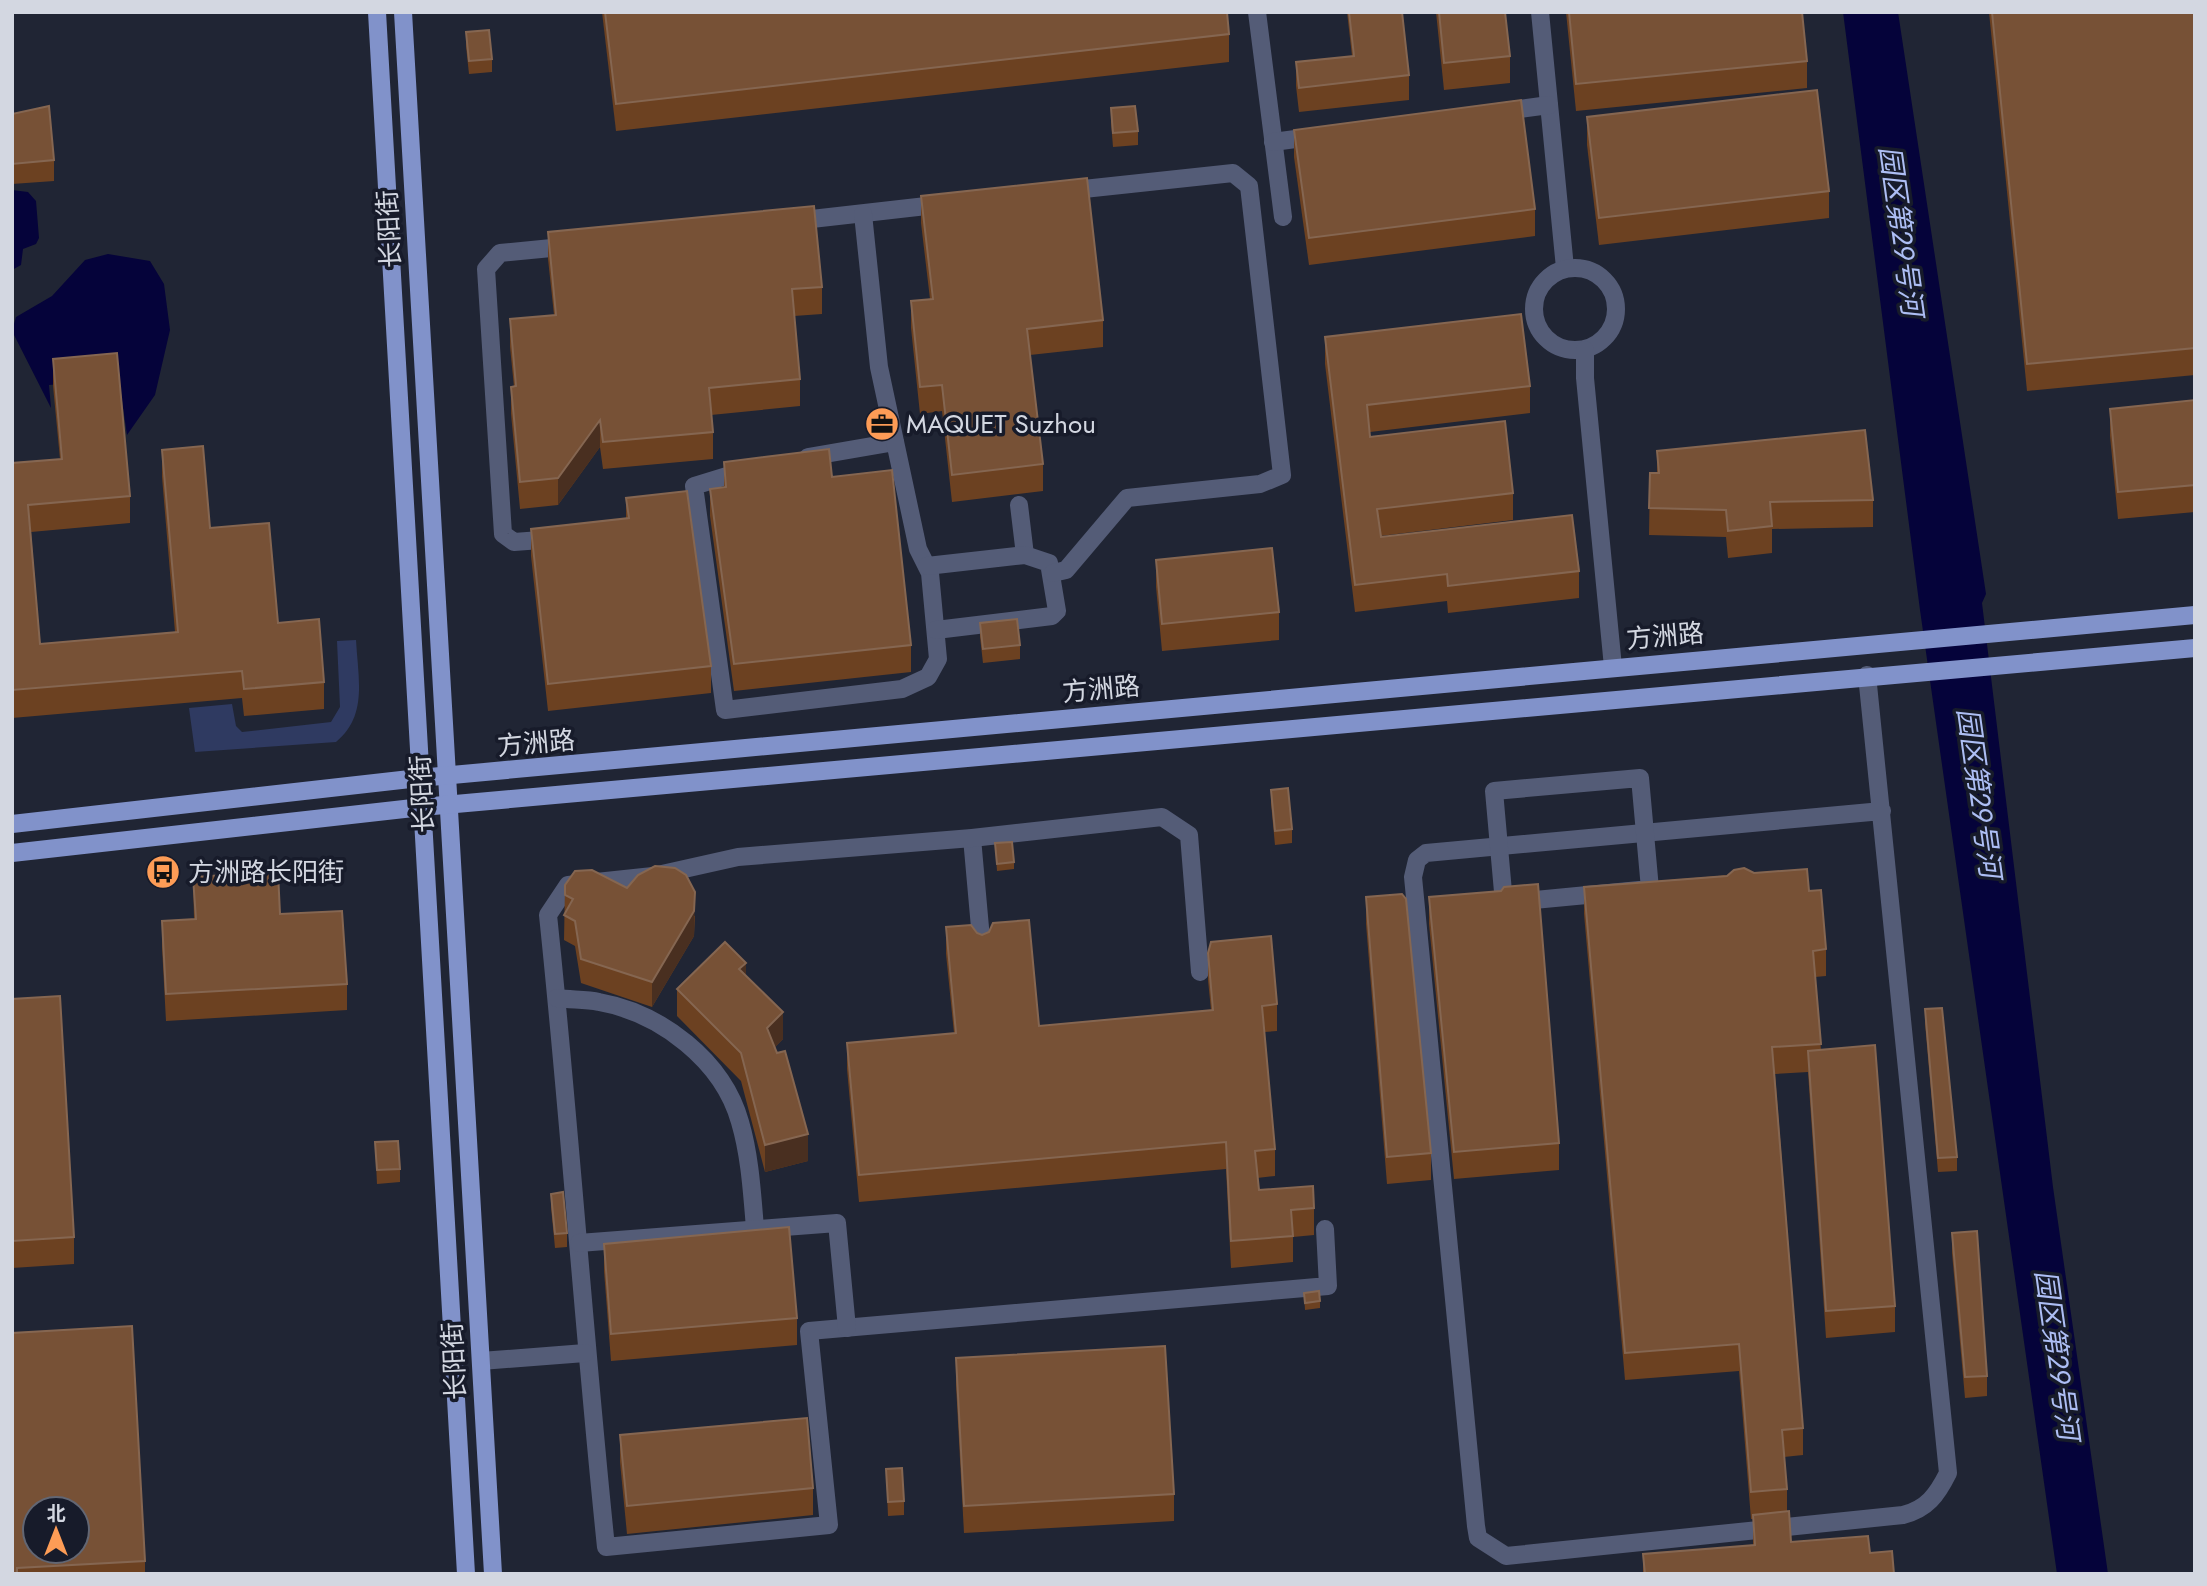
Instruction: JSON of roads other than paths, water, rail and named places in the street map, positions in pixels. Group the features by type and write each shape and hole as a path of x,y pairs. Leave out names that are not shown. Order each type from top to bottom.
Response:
{"main road":[{"name":"长阳街","path":"377,12 466,1574"},
{"name":"长阳街","path":"403,12 493,1574"},
{"name":"方洲路","path":"12,824 419,778 2195,615"},
{"name":"方洲路","path":"12,853 449,804 1867,675 2195,648"}],"lane":[{"path":"1257,12 1283,216"},
{"path":"1540,12 1565,268"},
{"path":"1480,114 1549,105"},
{"path":"1273,142 1342,133"},
{"path":"1040,194 1233,173 1250,186 1282,475 1260,484 1127,498 1066,570 1052,573"},
{"path":"782,223 962,202"},
{"path":"759,466 694,486 725,710 902,690 928,677 938,659 936,630 927,566 918,549 879,367 863,214"},
{"path":"567,536 542,542 514,542 503,534 486,269 500,253 594,243"},
{"path":"1565,268 1591,270 1611,287 1617,312 1607,336 1585,350 1559,348 1539,331 1533,306 1543,282 1565,268"},
{"path":"1585,350 1585,378 1613,667"},
{"path":"786,461 895,442"},
{"path":"1019,505 1025,555"},
{"path":"927,566 1025,555 1049,563 1052,573 1057,611 1052,616 936,630"},
{"path":"1867,675 1882,811 1948,1473 1940,1489 1924,1506 1902,1515 1506,1556 1478,1538 1476,1526 1413,877 1417,860 1426,853 1882,811"},
{"path":"1640,778 1650,889 1504,903 1499,846 1494,791 1640,778"},
{"path":"1200,972 1189,835 1162,817 972,838 738,857 653,876 568,885 548,915 579,1243 585,1353 606,1547 829,1525 809,1331 1328,1286 1325,1229"},
{"path":"972,838 982,950"},
{"path":"556,998 600,1002 649,1018 690,1045 719,1077 740,1120 751,1175 754,1228"},
{"path":"579,1243 837,1223 847,1328"},
{"path":"481,1361 585,1353"}],"water":[{"name":"园区第29号河","path":"1843,12 1898,12 1986,594 1982,603 2053,1187 2108,1574 2057,1574 1920,610"},
{"path":"12,190 28,192 36,201 39,238 36,244 23,249 21,265 12,270"},
{"path":"108,254 150,261 164,284 170,330 155,395 127,435 119,379 49,385 51,408 12,331 16,317 52,296 85,260"}],"place":[{"name":"MAQUET Suzhou","path":"882,424"},
{"name":"方洲路长阳街","path":"163,872"}]}
